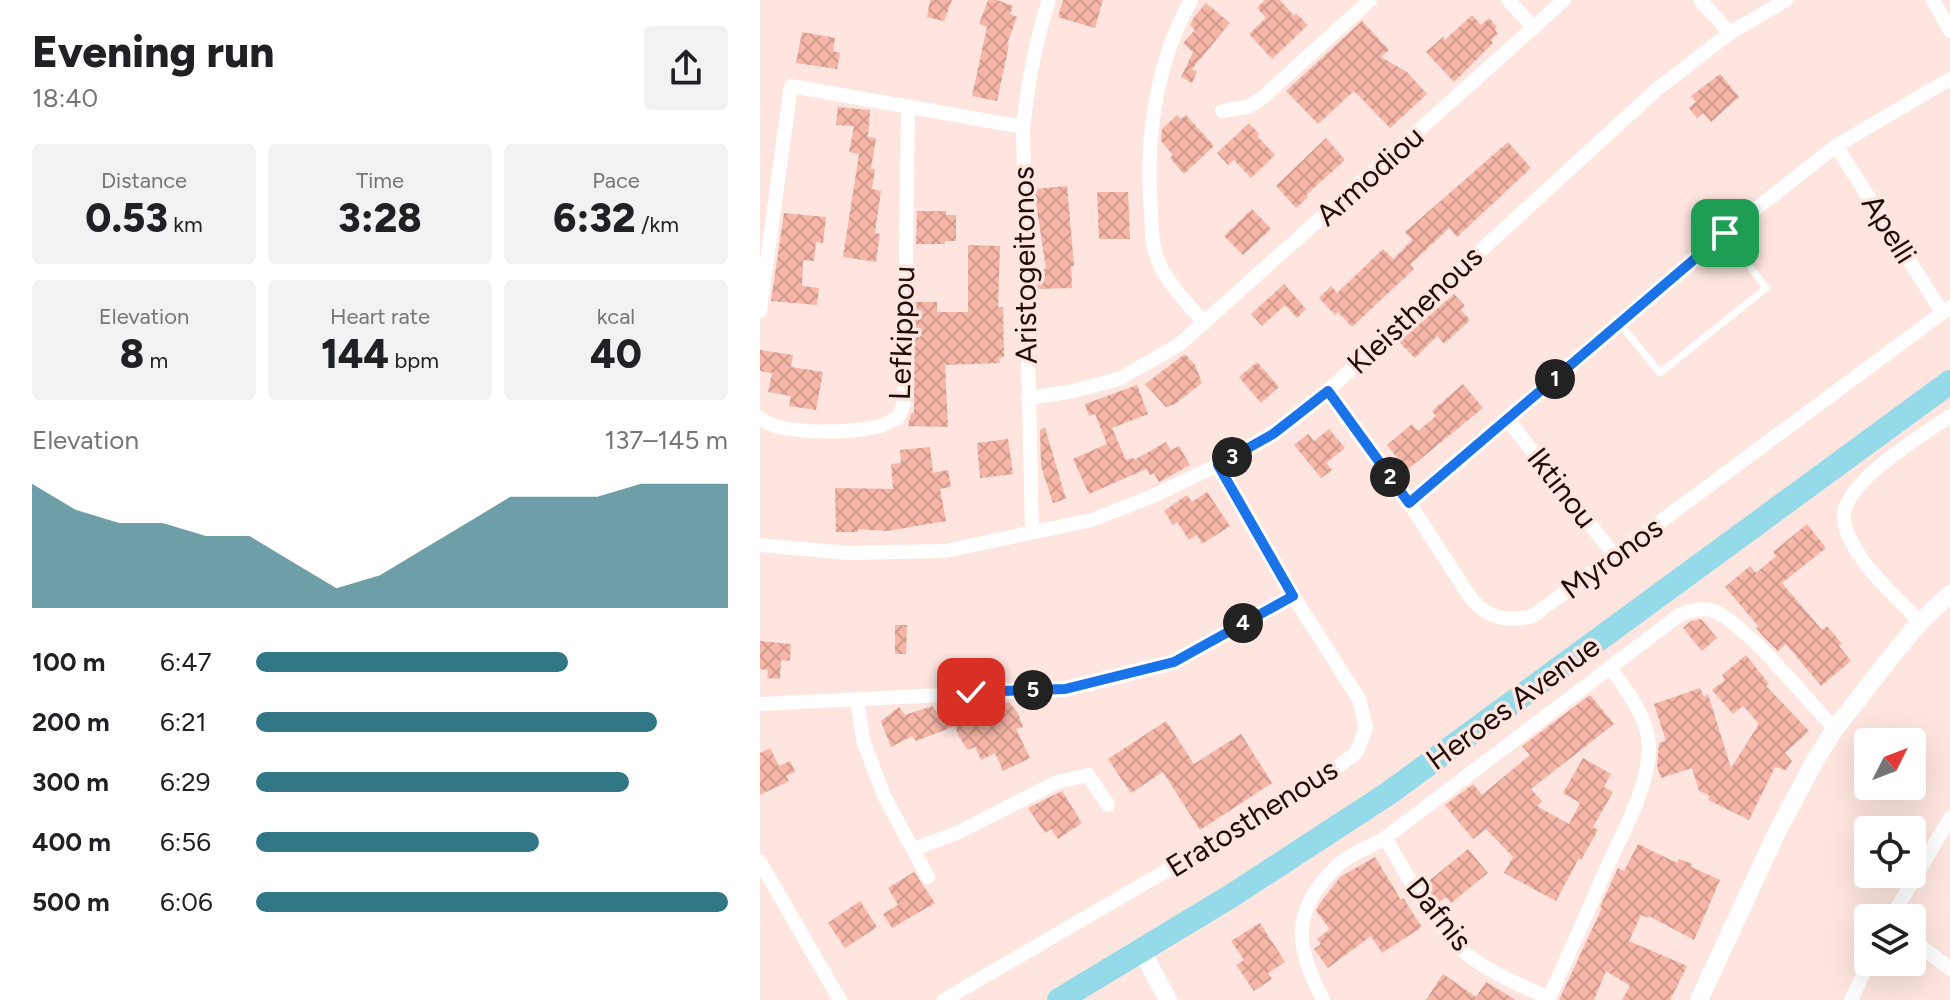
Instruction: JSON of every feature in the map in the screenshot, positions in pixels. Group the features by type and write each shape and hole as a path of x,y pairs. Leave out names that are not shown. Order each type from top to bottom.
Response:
{"main road":[{"name":"Heroes Avenue","path":"1059,1000 1142,951 1389,793 1950,382"}],"street":[{"name":"Aristogeitonos","path":"1032,532 1023,127 1030,71 1049,0"},
{"path":"1191,0 1179,21 1156,95 1148,176 1154,248 1165,275 1205,323"},
{"path":"1222,111 1248,107 1262,98 1370,0"},
{"path":"1508,0 1534,28"},
{"name":"Armodiou","path":"1028,398 1069,392 1119,379 1180,344 1564,0"},
{"path":"1700,0 1730,33"},
{"name":"Kleisthenous","path":"760,545 848,553 945,551 1092,520 1153,496 1218,465 1273,434 1328,391 1656,90 1730,33 1786,0"},
{"path":"1933,0 1950,31"},
{"path":"1409,503 1725,233 1836,146 1950,79"},
{"path":"760,311 791,86 1023,127"},
{"name":"Lefkippou","path":"760,418 768,425 823,432 880,426 898,418 904,403 908,106"},
{"name":"Apelli","path":"1836,146 1946,309"},
{"name":"Myronos","path":"1328,391 1409,503 1472,600 1496,618 1514,621 1533,616 1946,309"},
{"path":"1920,622 1863,560 1845,528 1844,513 1849,499 1869,476 1950,416"},
{"name":"Iktinou","path":"1508,420 1615,556"},
{"name":"Eratosthenous","path":"944,1000 1317,783 1357,752 1366,727 1359,699 1293,596 1218,465"},
{"path":"1699,1000 1796,795 1835,729 1920,622 1950,594"},
{"path":"760,704 1065,689 1174,662 1293,596"},
{"path":"1323,1000 1305,964 1300,928 1308,903 1338,865 1385,838 1678,616 1704,608 1718,612 1743,631 1835,729"},
{"path":"1549,999 1645,775 1649,748 1645,727 1638,708 1610,667"},
{"path":"857,699 863,740 884,796 928,877"},
{"path":"914,849 959,832 1057,782 1088,775 1108,805"},
{"path":"1899,904 1950,818"},
{"name":"Dafnis","path":"1385,838 1422,900 1459,947 1504,977 1549,999"},
{"path":"760,862 840,1000"},
{"path":"1926,950 1950,969"},
{"path":"1142,951 1168,1000"},
{"path":"1851,1000 1862,976"}],"lane":[{"path":"1620,324 1660,373 1766,288 1725,233"}],"building":[{"path":"930,0 952,0 944,21 927,17"},
{"path":"988,0 1013,6 1010,14 1017,17 1007,44 997,101 972,96 987,27 979,24"},
{"path":"1063,0 1103,0 1095,28 1058,17"},
{"path":"1265,0 1280,0 1294,16 1296,13 1308,25 1272,59 1249,34 1266,18 1257,8"},
{"path":"1206,3 1230,23 1192,69 1197,72 1192,83 1181,77 1193,52 1183,43 1195,30 1190,25"},
{"path":"1472,15 1481,25 1489,18 1497,27 1495,30 1498,34 1454,82 1426,52 1443,37 1445,40"},
{"path":"1362,21 1389,50 1381,57 1407,72 1427,94 1390,128 1354,91 1318,124 1286,91"},
{"path":"802,32 835,38 833,51 840,53 837,69 796,63"},
{"path":"1720,74 1739,97 1711,122 1703,113 1697,118 1689,108 1696,102 1691,96"},
{"path":"838,107 870,110 868,137 876,138 871,169 875,169 872,189 881,191 875,233 880,234 876,262 843,257 859,154 849,152 854,126 836,125"},
{"path":"1177,115 1181,119 1186,115 1214,146 1184,174 1161,141 1162,129"},
{"path":"1249,123 1275,155 1251,178 1234,160 1228,165 1217,153"},
{"path":"1326,138 1345,160 1296,208 1276,186"},
{"path":"1508,142 1531,168 1457,237 1449,228 1410,265 1414,269 1352,327 1319,298 1331,286 1337,293 1383,249 1393,259 1412,240 1405,232"},
{"path":"1067,186 1074,266 1071,266 1072,288 1038,289 1037,269 1046,269 1034,189"},
{"path":"1097,192 1128,192 1130,239 1099,239"},
{"path":"1252,209 1271,229 1243,255 1224,236"},
{"path":"917,211 946,211 946,215 956,215 956,241 916,244"},
{"path":"784,213 826,217 823,243 816,242 814,261 803,260 802,286 819,288 817,305 771,301"},
{"path":"968,245 1000,246 998,307 1003,307 1004,357 999,358 1000,363 945,365 948,427 908,426 911,413 914,413 915,302 937,302 937,312 968,312"},
{"path":"1284,284 1306,309 1297,318 1285,305 1262,326 1251,314"},
{"path":"1454,294 1465,306 1461,310 1470,320 1444,344 1437,336 1415,358 1399,342"},
{"path":"760,350 793,355 791,367 823,372 816,410 789,406 791,396 768,392 772,373 760,371"},
{"path":"1185,354 1195,365 1202,383 1175,404 1166,407 1145,384"},
{"path":"1257,362 1279,387 1261,403 1239,377"},
{"path":"1463,384 1483,408 1407,470 1387,445 1412,424 1418,431 1436,416 1432,411"},
{"path":"1137,385 1148,414 1112,428 1126,460 1134,460 1166,442 1171,450 1179,446 1190,465 1159,482 1154,473 1150,475 1146,469 1089,494 1073,459 1107,444 1095,414 1089,416 1085,404"},
{"path":"1045,428 1066,499 1053,503 1041,466 1040,430"},
{"path":"1329,429 1345,448 1326,463 1332,470 1321,478 1294,445 1308,434 1314,441"},
{"path":"1008,439 1013,474 980,478 977,443"},
{"path":"930,447 933,473 948,470 951,487 940,489 946,521 887,531 858,529 858,532 836,532 835,488 893,489 891,464 901,463 900,450"},
{"path":"1207,492 1230,526 1202,544 1197,535 1189,540 1177,522 1173,525 1164,511 1187,495 1192,502"},
{"path":"1807,524 1826,548 1782,583 1822,630 1827,626 1851,661 1821,686 1786,644 1778,651 1763,636 1725,587 1750,566 1756,573 1776,556 1773,552"},
{"path":"1701,619 1717,638 1702,651 1683,628 1691,621"},
{"path":"895,625 907,625 906,654 895,654"},
{"path":"760,641 791,644 790,661 781,660 780,679 767,678 768,670 760,669"},
{"path":"1746,655 1769,684 1766,686 1809,731 1785,753 1792,761 1786,770 1775,767 1749,820 1708,800 1710,796 1699,791 1692,768 1661,778 1657,766 1659,743 1666,741 1654,704 1700,688 1704,697 1708,694 1731,768 1759,724 1743,706 1733,714 1712,690 1725,680 1722,675"},
{"path":"1590,695 1614,724 1531,789 1542,801 1537,806 1569,824 1580,803 1563,793 1583,758 1611,774 1604,787 1613,792 1593,827 1598,830 1556,901 1504,873 1513,857 1486,829 1473,839 1445,805 1473,784 1482,795 1530,755 1522,746"},
{"path":"1009,702 1018,713 1023,727 1016,729 1030,758 1003,771 995,753 981,760 975,747 968,750 955,726 916,741 912,736 891,747 881,721 899,707 905,715 932,706 937,712 948,709 953,716 969,704 975,703 980,711 991,703 994,706"},
{"path":"1166,721 1194,764 1241,734 1272,783 1200,830 1163,772 1131,793 1108,759"},
{"path":"770,748 779,766 790,761 795,772 786,776 789,781 760,795 760,753"},
{"path":"1062,791 1082,823 1058,839 1051,829 1045,833 1028,808"},
{"path":"1638,844 1677,863 1679,859 1692,864 1691,867 1720,880 1694,940 1649,916 1641,915 1629,941 1687,966 1670,1000 1622,1000 1630,986 1606,971 1594,1000 1559,1000 1618,868 1624,871"},
{"path":"1468,849 1488,873 1451,903 1446,897 1438,903 1424,885"},
{"path":"1375,857 1422,927 1382,953 1371,936 1328,968 1314,949 1321,944 1317,939 1330,929 1316,911 1340,877"},
{"path":"914,872 935,903 892,928 883,914 898,905 888,888"},
{"path":"860,901 877,927 845,948 828,923"},
{"path":"1260,923 1285,962 1268,973 1272,979 1254,991 1236,965 1244,960 1231,941"},
{"path":"1443,974 1476,997 1486,982 1516,1000 1426,1000"}],"route":[{"path":"971,692 1065,689 1174,662 1293,596 1218,465 1273,434 1328,391 1409,503 1725,233"}]}
